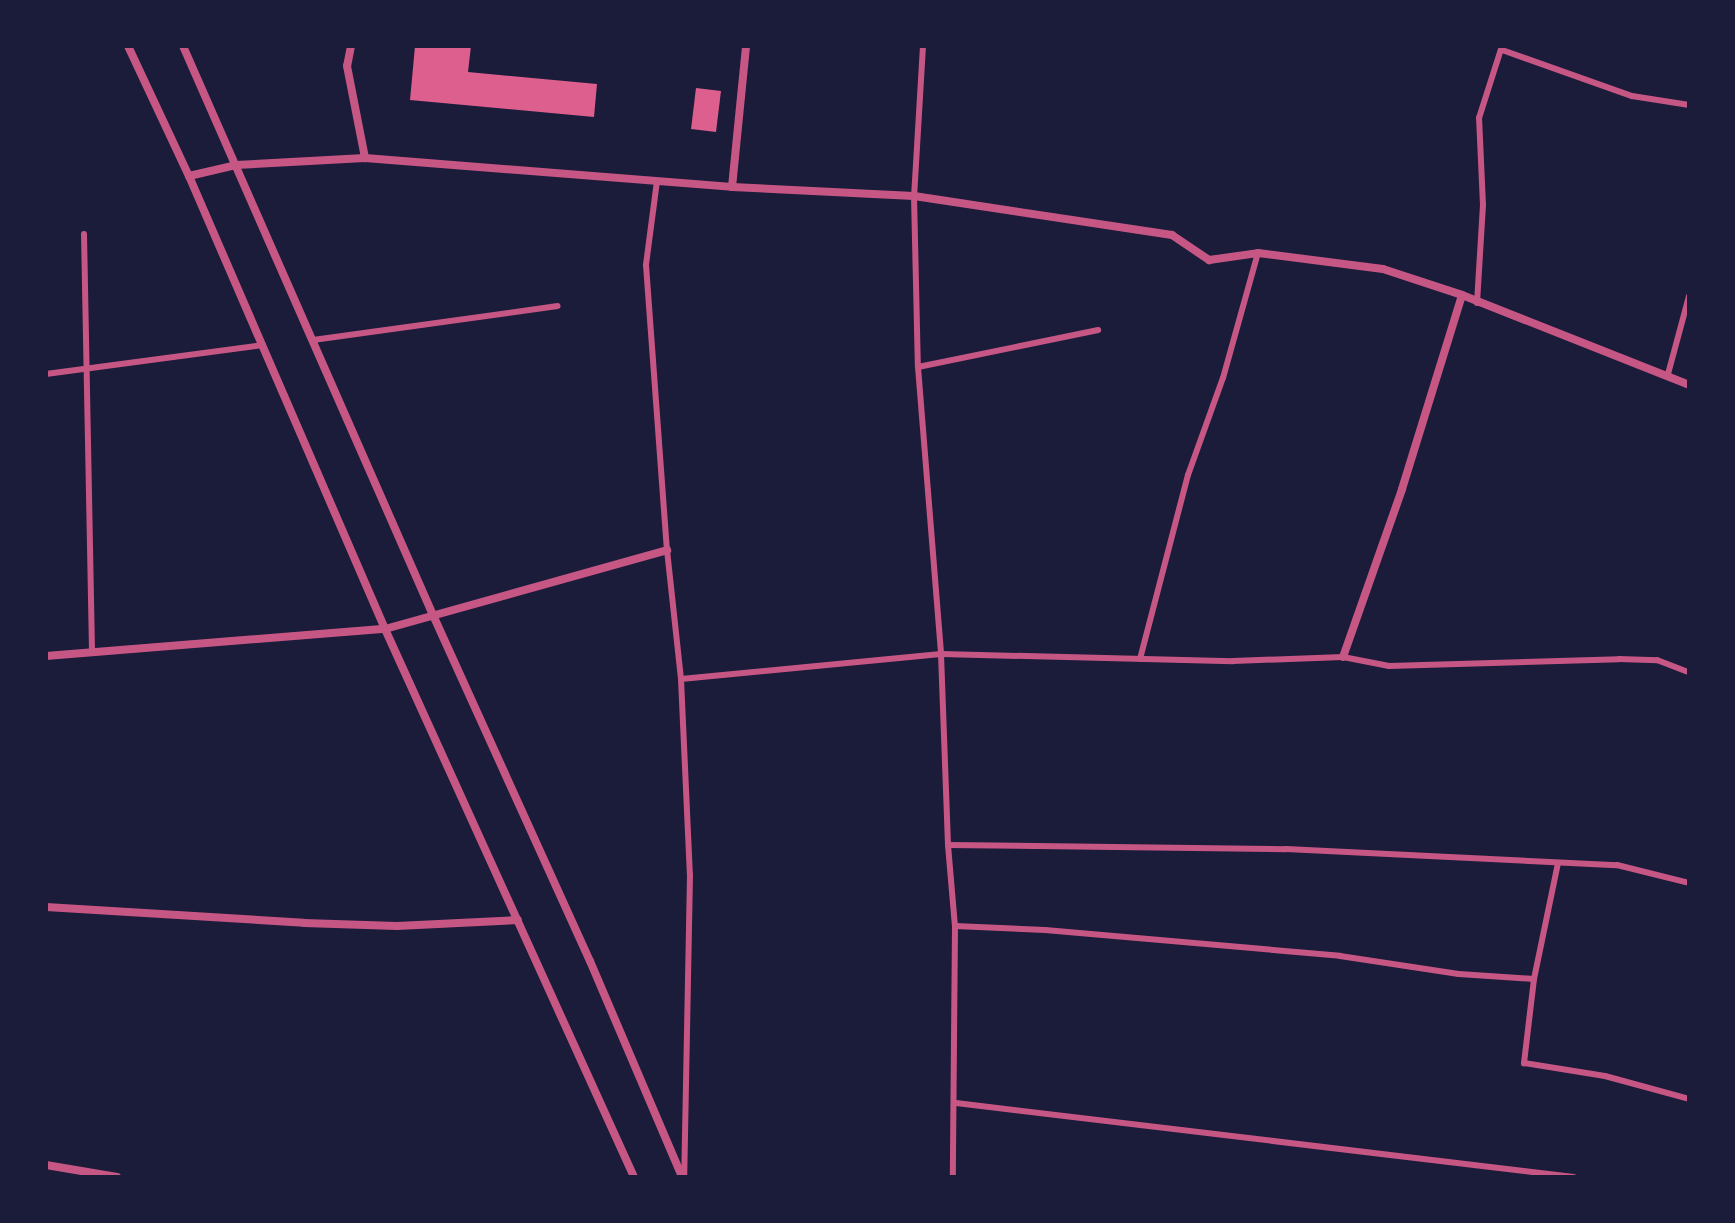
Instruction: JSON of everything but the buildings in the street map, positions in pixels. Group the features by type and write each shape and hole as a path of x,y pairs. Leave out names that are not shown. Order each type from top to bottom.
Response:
{"street":[{"path":"128,46 189,176 385,629 634,1177"},
{"path":"183,46 683,1177"},
{"path":"351,46 347,66 365,158"},
{"path":"732,187 746,46"},
{"path":"189,176 236,165 365,158 732,187 914,196 1172,235 1209,260 1258,253 1383,269 1462,295 1668,374 1689,385"},
{"path":"1343,657 1402,489 1462,295"},
{"path":"46,656 385,629 667,550"},
{"path":"46,907 397,926 518,920"},
{"path":"46,1165 117,1177"}],"lane":[{"path":"923,46 914,196 918,367 941,654 948,845 955,926 956,1103 953,1177"},
{"path":"1477,303 1483,205 1479,118 1502,48 1632,96 1689,105"},
{"path":"657,181 646,265 667,550 681,679 690,875 683,1177"},
{"path":"84,234 92,650"},
{"path":"1140,659 1188,475 1223,378 1258,253"},
{"path":"1668,374 1689,296"},
{"path":"313,340 558,306"},
{"path":"918,367 1098,330"},
{"path":"46,374 263,345"},
{"path":"681,679 941,654 1295,661 1343,657 1389,666 1657,660 1689,672"},
{"path":"948,845 1286,849 1617,865 1689,883"},
{"path":"1558,863 1534,979 1524,1063 1605,1076 1689,1099"},
{"path":"955,926 1045,930 1325,955 1459,974 1534,979"},
{"path":"956,1103 1574,1177"}]}
